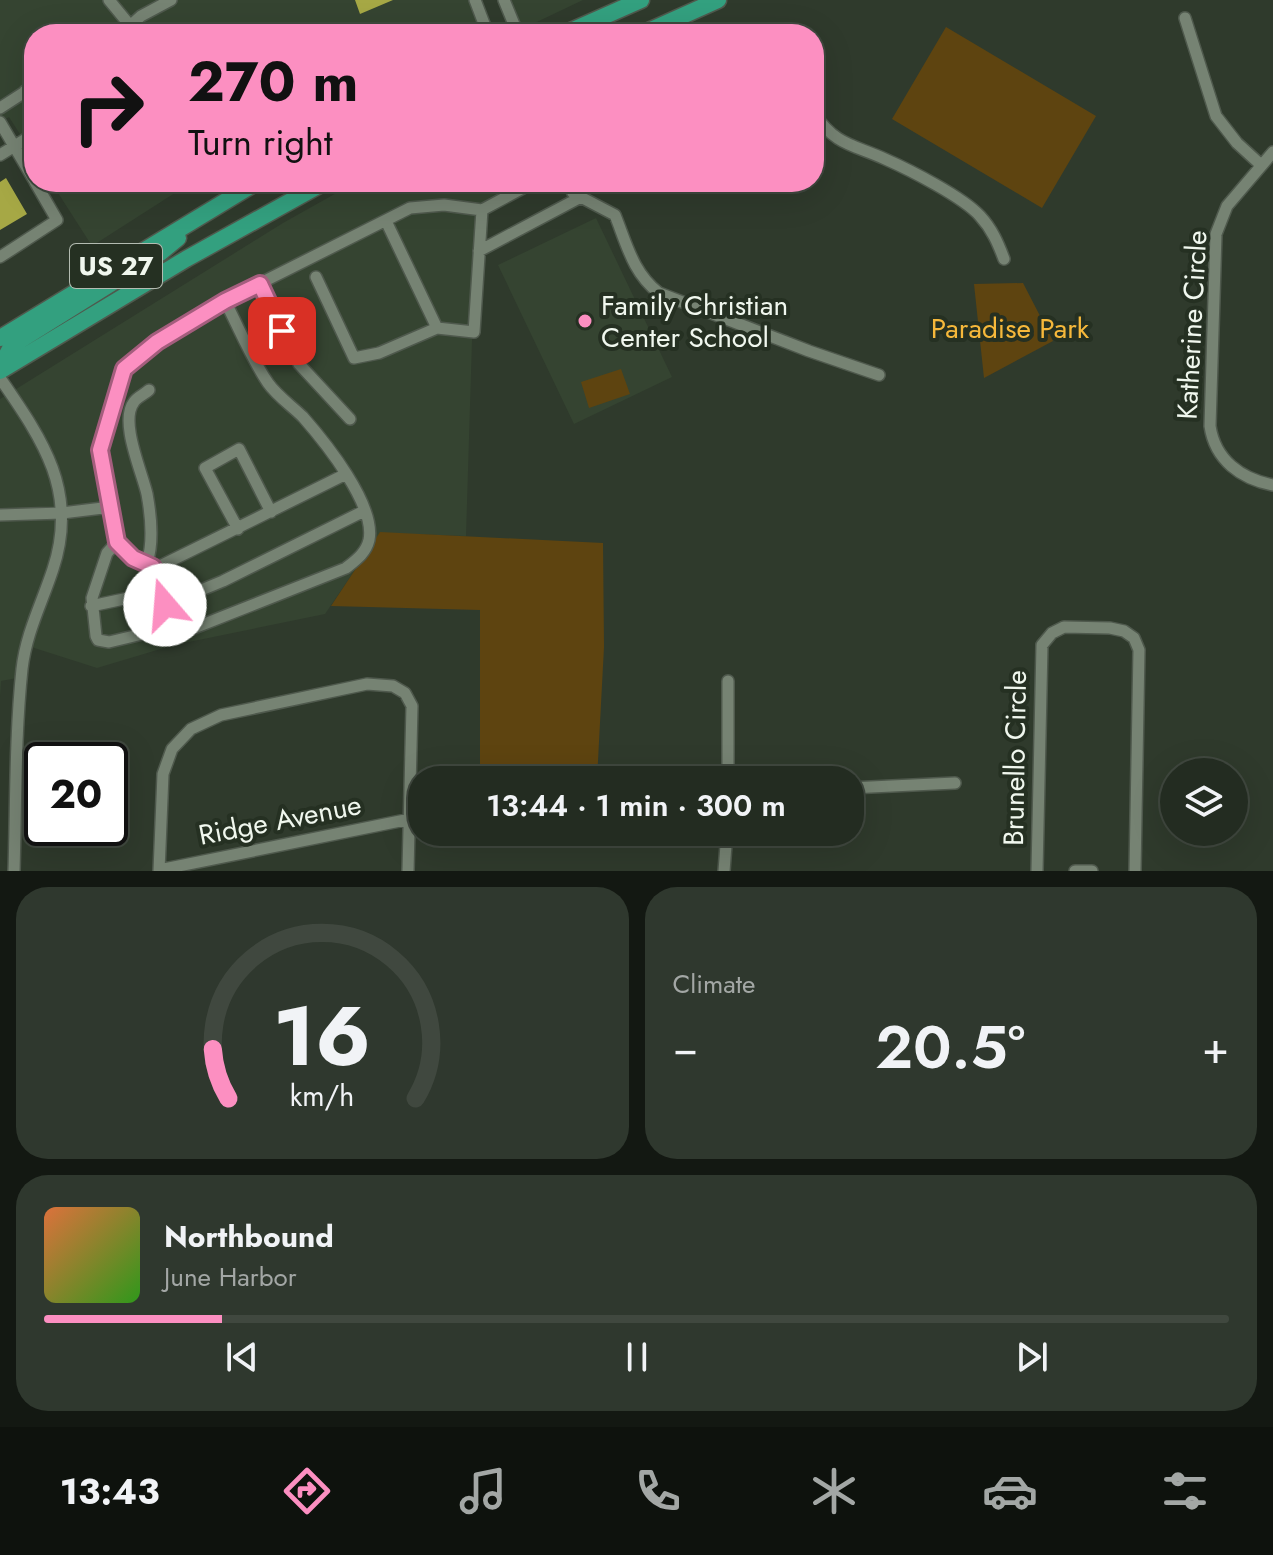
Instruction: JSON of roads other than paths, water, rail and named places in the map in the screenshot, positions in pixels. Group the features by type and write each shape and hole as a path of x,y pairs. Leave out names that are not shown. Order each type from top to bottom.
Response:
{"highway":[{"path":"587,24 641,0"},
{"path":"664,24 718,0"},
{"name":"US 27","path":"0,338 209,210 226,192"},
{"name":"US 27","path":"0,369 307,192"},
{"path":"0,369 10,349 19,341 160,253 209,210"}],"street":[{"path":"109,0 130,24"},
{"path":"137,24 141,16 171,0"},
{"path":"475,0 484,24"},
{"path":"504,0 514,24"},
{"path":"1185,18 1216,116 1230,135 1261,165"},
{"path":"0,108 24,91"},
{"path":"0,122 24,162"},
{"path":"824,126 837,141 885,159 949,193 978,213 994,234 1004,259"},
{"path":"0,155 24,140"},
{"name":"Katherine Circle","path":"1273,152 1227,206 1216,234 1210,426 1215,446 1234,469 1245,477 1273,485"},
{"path":"0,257 57,220 41,192"},
{"path":"346,474 238,529 150,566 133,558 117,542 100,450 124,369 157,342 225,301 410,208 444,205 482,210 515,192"},
{"path":"573,192 615,215 636,269 646,283 659,293 879,375"},
{"path":"479,251 581,197"},
{"path":"316,277 354,358 379,353 437,328 474,332 482,210"},
{"path":"386,221 437,328"},
{"path":"260,284 299,364 350,419"},
{"path":"149,390 134,402 130,431 147,494 151,524 150,566 173,627 179,634 346,568 361,555 370,530 346,474 303,418 269,385 225,301"},
{"path":"0,378 50,458 61,493 62,513 58,551 31,624 22,670 14,871"},
{"path":"238,529 205,468 239,449 271,512"},
{"path":"0,515 62,513 111,507"},
{"path":"165,605 223,581 364,511"},
{"path":"117,542 107,553 91,606 98,640 109,642 155,631"},
{"path":"91,606 138,596"},
{"name":"Brunello Circle","path":"1037,871 1042,645 1052,633 1064,627 1124,631 1134,638 1139,650 1135,871"},
{"path":"728,681 728,766"},
{"path":"159,870 163,774 172,749 201,722 367,684 393,686 411,700 410,766"},
{"path":"864,787 955,783"},
{"name":"Ridge Avenue","path":"159,870 408,819"},
{"path":"408,867 409,846"},
{"path":"724,871 727,846"},
{"path":"1075,871 1092,871"}],"place":[{"name":"Family Christian Center School","path":"585,321"}],"park label":[{"name":"Paradise Park","path":"1010,328"}]}
